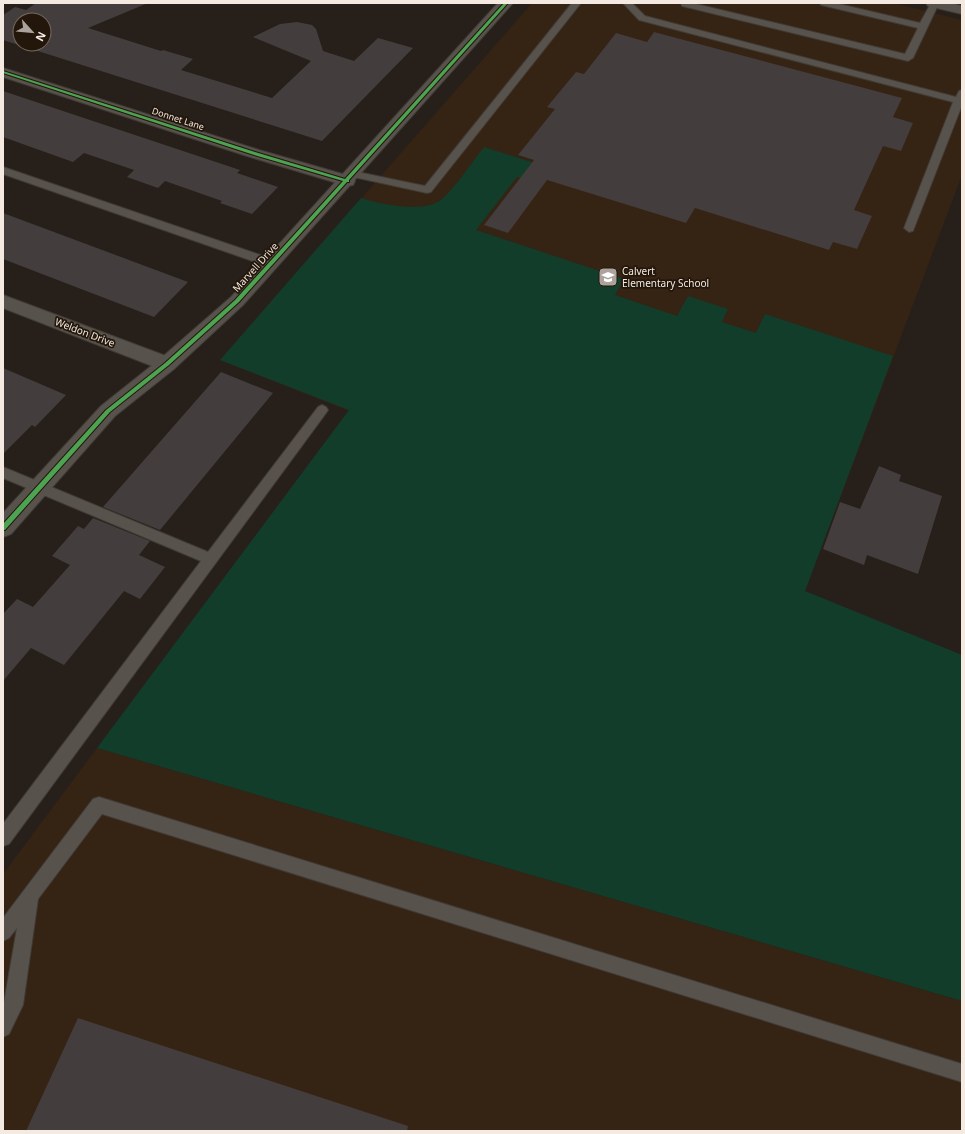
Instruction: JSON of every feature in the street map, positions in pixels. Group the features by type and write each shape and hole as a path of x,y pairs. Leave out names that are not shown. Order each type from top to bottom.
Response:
{"street":[{"name":"Marvell Drive","path":"3,528 108,411 167,364 237,301 350,178 405,114 506,3"},
{"path":"934,3 962,10"},
{"name":"Donnet Lane","path":"3,72 245,150 350,178"},
{"name":"Weldon Drive","path":"3,301 167,364"}],"lane":[{"path":"350,178 427,190 577,3"},
{"path":"627,3 642,18 960,97 909,228"},
{"path":"686,3 685,4 908,58 924,27 934,3"},
{"path":"824,3 924,27"},
{"path":"3,170 272,263"},
{"path":"3,838 322,410"},
{"path":"3,472 211,559"},
{"path":"3,932 99,805 962,1073"},
{"path":"3,1028 14,1005 30,896"}],"shaded area":[{"name":"Calvert Elementary School","path":"532,3 893,3 962,20 962,175 805,591 220,360"},
{"path":"97,748 962,1001 962,1131 3,1131 3,874"}],"green space":[{"path":"484,147 541,165 528,181 517,177 476,230 624,279 615,295 677,316 688,296 728,309 722,322 756,333 765,314 893,356 805,591 962,655 962,1001 97,748 349,410 220,360 361,198 390,205 414,207 434,204 442,199 452,188"}],"building":[{"path":"36,3 148,3 88,28 161,51 163,50 193,59 181,70 272,98 311,61 253,37 280,24 297,22 312,25 316,29 323,51 354,61 378,38 413,48 322,141 41,52 52,52 52,12 12,12 12,43 3,40 3,15 15,7 26,10"},
{"path":"654,32 902,98 893,117 913,123 901,151 883,146 854,210 872,216 857,249 833,242 829,250 695,208 686,223 547,180 508,233 484,225 534,160 518,155 555,109 547,107 576,72 584,74 616,33 647,42"},
{"path":"3,91 240,170 237,173 278,187 252,214 220,203 222,201 165,181 158,188 127,177 134,170 84,153 73,162 3,137"},
{"path":"3,213 188,282 154,317 3,259"},
{"path":"3,368 66,395 35,427 32,425 3,454"},
{"path":"221,372 273,393 160,530 103,507"},
{"path":"879,466 901,475 899,481 942,496 918,574 867,555 864,565 823,549 840,502 860,509"},
{"path":"93,518 150,541 139,555 165,567 140,599 124,591 64,665 31,648 3,681 3,614 17,599 33,607 70,565 52,556 78,526 84,529"},
{"path":"78,1018 408,1126 407,1131 26,1131"}],"cycle path":[{"path":"3,528 108,411 167,364 237,301 506,3"},
{"path":"3,72 253,153 347,181"}],"place":[{"name":"Calvert Elementary School","path":"608,277"}]}
